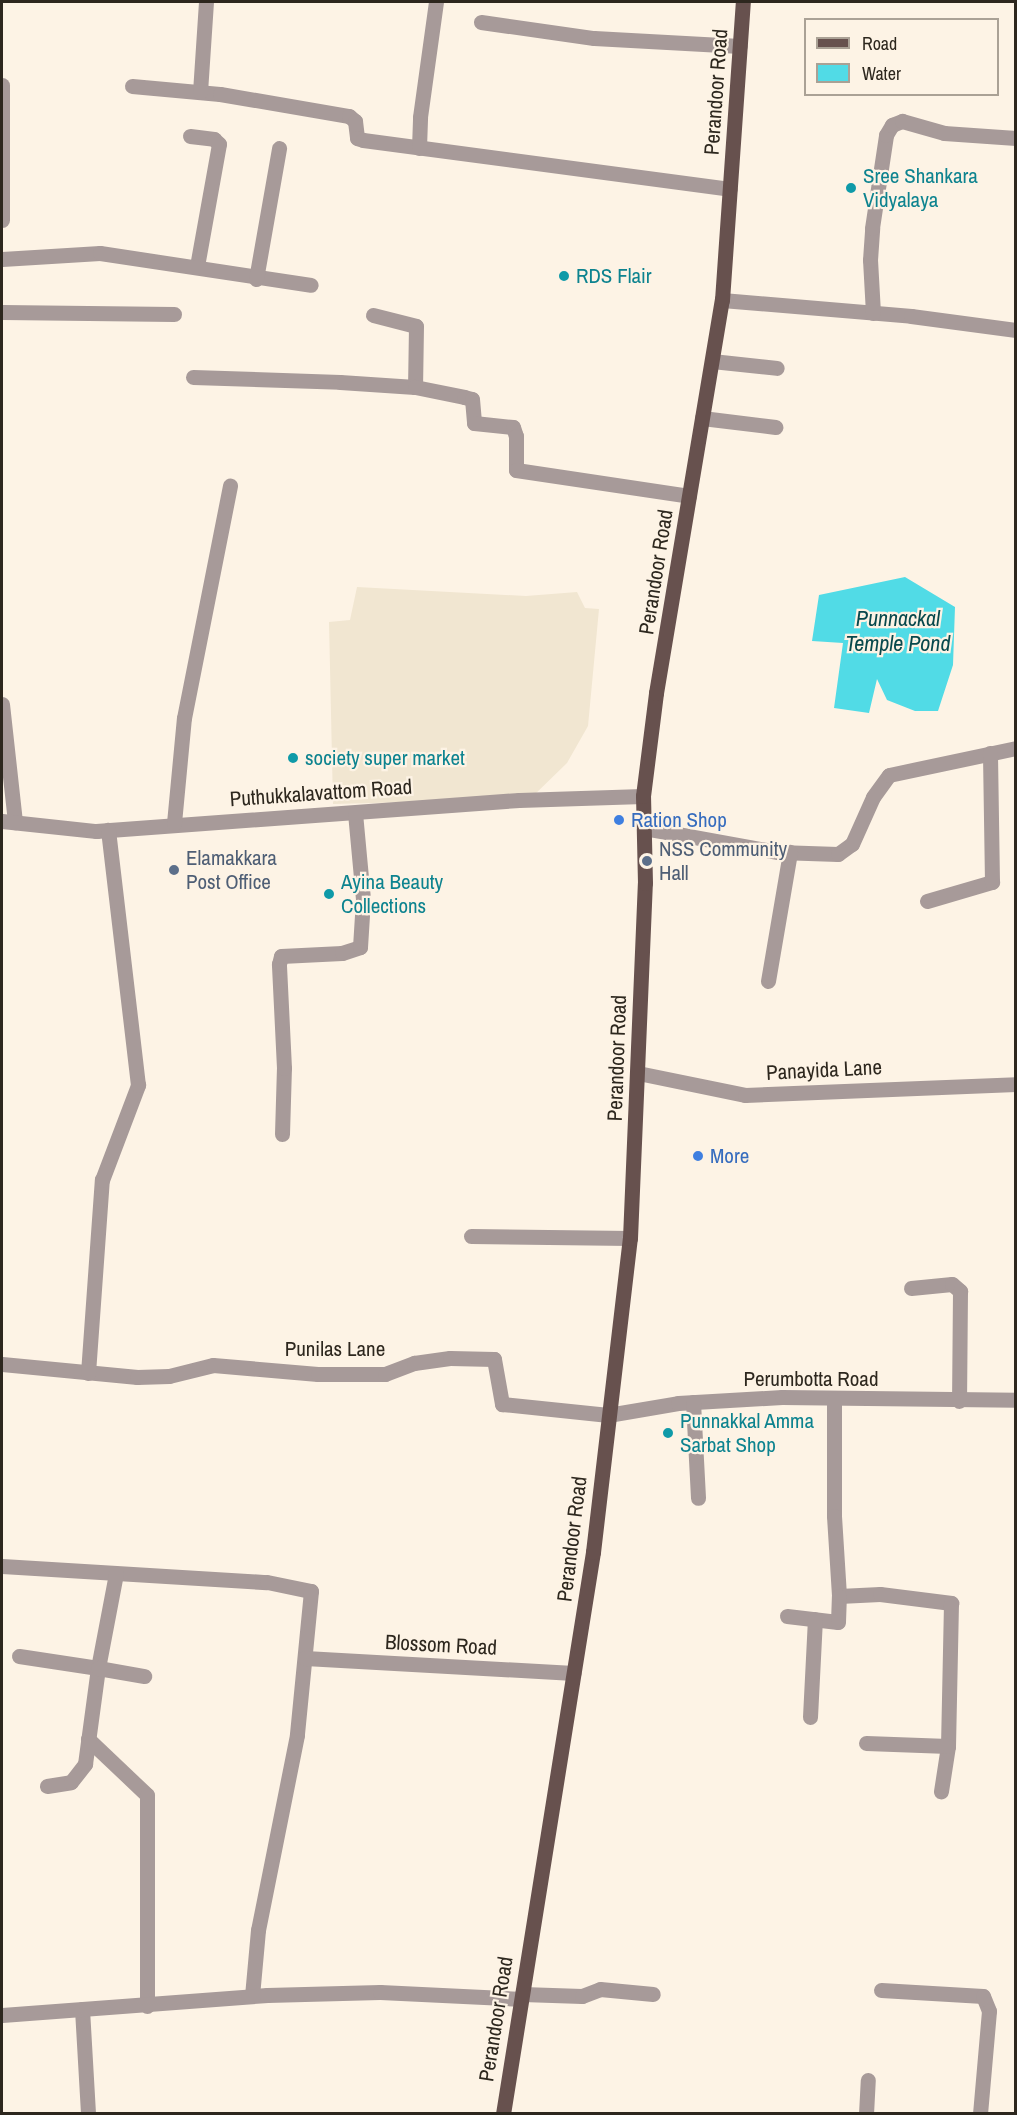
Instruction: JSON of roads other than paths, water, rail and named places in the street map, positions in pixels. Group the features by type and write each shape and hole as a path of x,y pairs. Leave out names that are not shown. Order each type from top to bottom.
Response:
{"main road":[{"name":"Perandoor Road","path":"503,2114 574,1673 630,1238 638,1073 643,796 722,300 743,2"}],"street":[{"path":"200,92 206,2"},
{"path":"419,148 420,117 436,2"},
{"path":"481,22 594,38 740,46"},
{"path":"2,85 2,220"},
{"path":"132,86 200,92 349,116 356,122 357,138 730,189"},
{"path":"873,313 872,228 886,135 892,125 902,121 944,133 994,139 1016,138"},
{"path":"190,135 214,139 219,144 197,266"},
{"path":"256,279 279,148"},
{"path":"2,259 100,253 197,266 256,279 311,285"},
{"path":"722,300 873,313 1016,330"},
{"path":"2,312 174,315"},
{"path":"373,315 416,326 415,387"},
{"path":"712,361 777,368"},
{"path":"193,377 415,387 472,399 474,423 513,428 516,436 516,470 689,496"},
{"path":"702,418 775,428"},
{"path":"174,823 184,718 230,486"},
{"path":"2,704 8,821"},
{"path":"644,828 790,852 838,854 852,844 873,796 889,776 1016,748"},
{"path":"927,901 992,882 990,753"},
{"name":"Puthukkalavattom Road","path":"8,821 108,830 174,823 355,813 519,800 643,796"},
{"path":"282,1134 284,1068 279,964 281,956 342,953 360,947 363,899 355,813"},
{"path":"88,1373 102,1180 138,1085 108,830"},
{"path":"768,981 790,852"},
{"name":"Panayida Lane","path":"638,1073 746,1095 1016,1084"},
{"path":"471,1236 630,1238"},
{"path":"911,1288 952,1284 960,1291 959,1401"},
{"name":"Punilas Lane","path":"2,1364 88,1373 170,1376 213,1365 318,1374 385,1374 432,1360 494,1359 502,1404 608,1415"},
{"name":"Perumbotta Road","path":"608,1415 693,1402 782,1397 1016,1400"},
{"path":"787,1616 838,1622 839,1596 834,1516 834,1399"},
{"path":"693,1402 698,1498"},
{"path":"2,1566 267,1582 311,1591 297,1735 258,1930 252,1996"},
{"path":"47,1786 71,1782 85,1764 98,1668 116,1574"},
{"path":"839,1596 880,1594 951,1603 948,1746 941,1791"},
{"path":"810,1717 815,1619"},
{"path":"19,1656 144,1676"},
{"name":"Blossom Road","path":"305,1658 574,1673"},
{"path":"88,1739 147,1795 147,2006"},
{"path":"866,1743 948,1746"},
{"path":"2,2015 147,2006 252,1996 380,1992 582,1996 600,1989 653,1994"},
{"path":"881,1990 983,1995 989,2011 980,2114"},
{"path":"82,2009 88,2114"},
{"path":"866,2114 868,2080"}],"water":[{"name":"Punnackal Temple Pond","path":"905,577 955,607 953,665 938,711 915,711 887,700 877,679 869,713 834,708 843,643 812,641 819,595"}],"place":[{"name":"Sree Shankara Vidyalaya","path":"851,188"},
{"name":"RDS Flair","path":"564,276"},
{"name":"society super market","path":"293,758"},
{"name":"Ration Shop","path":"619,820"},
{"name":"NSS Community Hall","path":"647,861"},
{"name":"Elamakkara Post Office","path":"174,870"},
{"name":"Ayina Beauty Collections","path":"329,894"},
{"name":"More","path":"698,1156"},
{"name":"Punnakkal Amma Sarbat Shop","path":"668,1433"}]}
